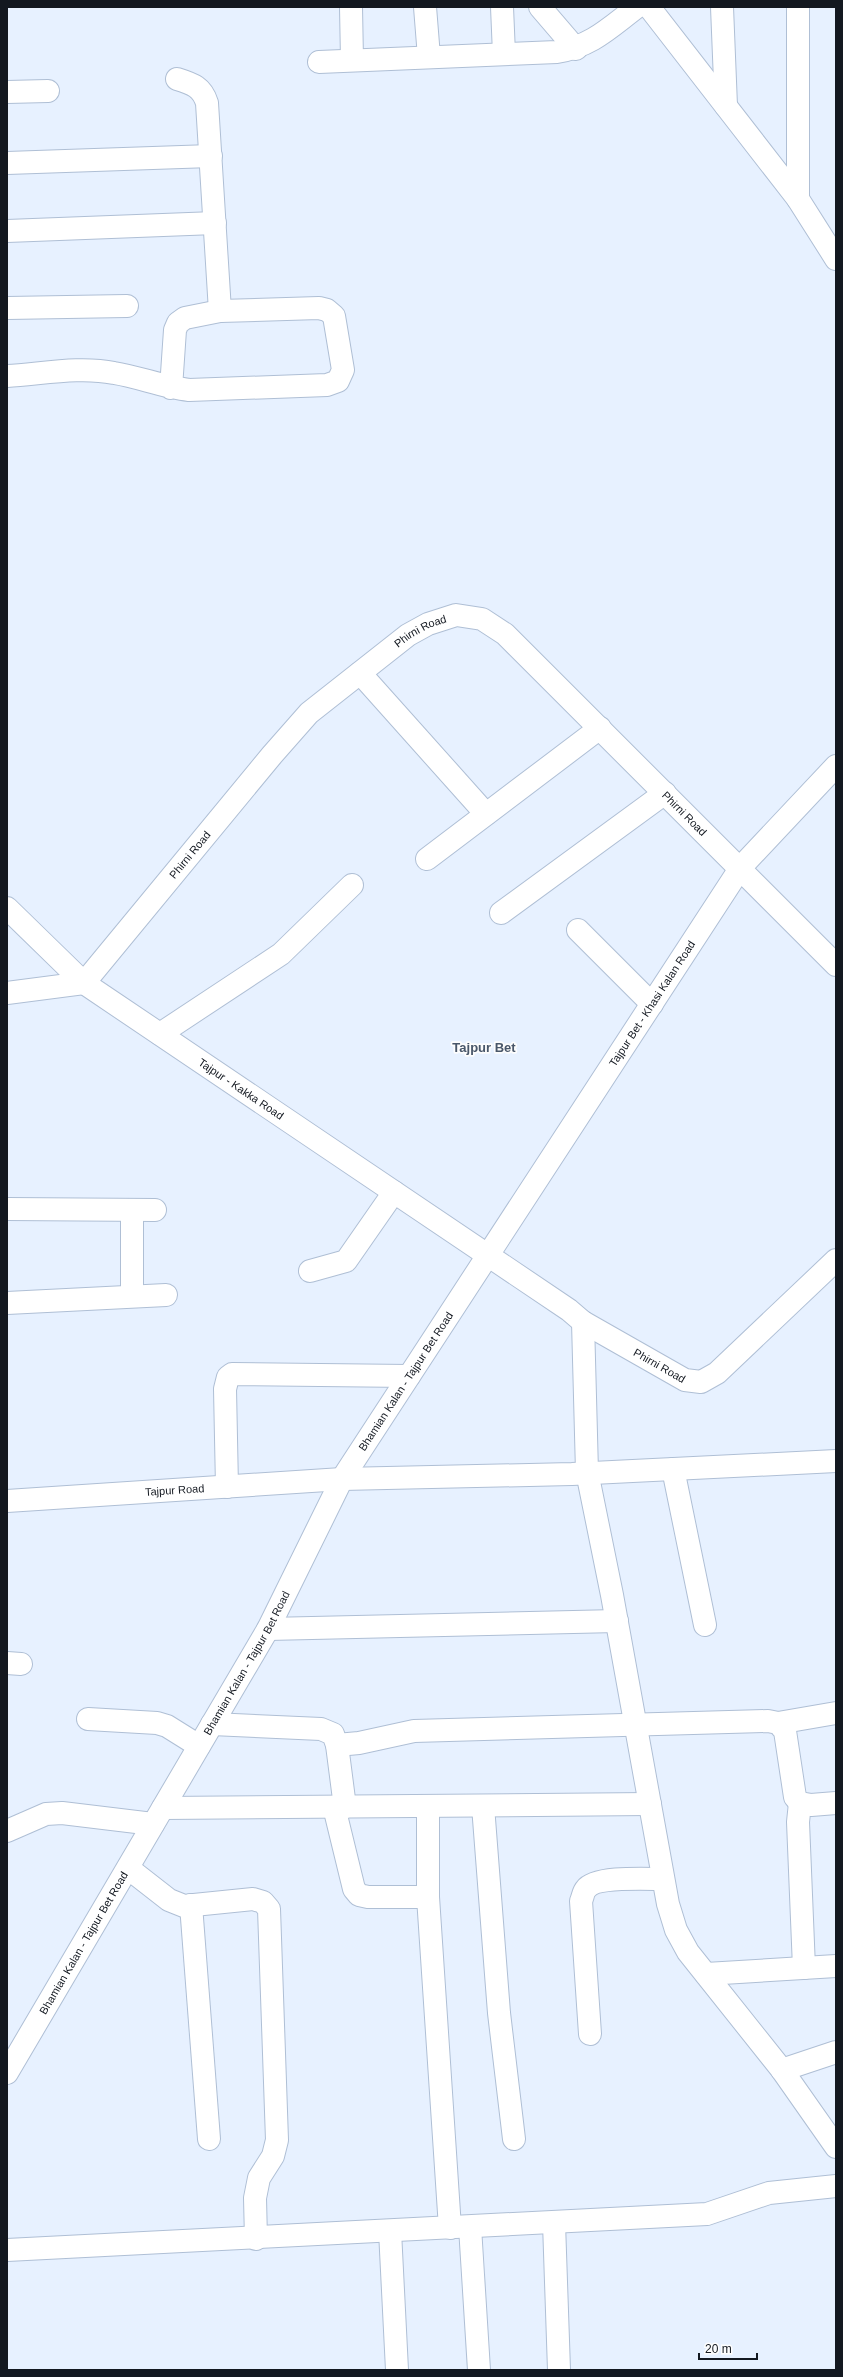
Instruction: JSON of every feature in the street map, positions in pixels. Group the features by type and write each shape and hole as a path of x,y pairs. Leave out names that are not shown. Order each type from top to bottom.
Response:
{"street":[{"path":"351,7 352,60"},
{"path":"425,7 429,57"},
{"path":"502,7 504,54"},
{"path":"540,7 576,49"},
{"path":"319,62 557,52 576,49 588,44 637,7"},
{"path":"649,7 798,199 836,259"},
{"path":"722,7 726,106"},
{"path":"798,7 798,199"},
{"path":"177,79 195,84 204,92 207,103 220,311"},
{"path":"7,92 48,91"},
{"path":"7,163 211,156"},
{"path":"7,231 215,223"},
{"path":"7,308 127,306"},
{"path":"7,376 94,370 115,373 170,388 189,390 327,385 338,381 342,370 334,316 327,310 319,308 220,311 185,318 178,323 175,330 170,388"},
{"name":"Phirni Road","path":"84,983 272,755 309,713 408,635 428,624 456,615 482,618 505,634 666,793 836,965"},
{"path":"360,673 486,814"},
{"path":"426,859 600,728"},
{"name":"Tajpur Bet - Khasi Kalan Road","path":"488,1255 741,868 835,770"},
{"path":"501,913 666,793"},
{"path":"160,1034 280,954 352,885"},
{"name":"Tajpur - Kakka Road","path":"7,908 84,983 488,1255"},
{"path":"578,930 652,1004"},
{"path":"7,993 84,983"},
{"path":"310,1271 346,1261 394,1192"},
{"path":"7,1209 156,1210"},
{"path":"132,1210 132,1296"},
{"name":"Phirni Road","path":"488,1255 583,1322 685,1380 701,1382 717,1373 836,1260"},
{"name":"Bhamian Kalan - Tajpur Bet Road","path":"7,2073 268,1629 342,1480 488,1255"},
{"path":"7,1303 166,1295"},
{"path":"583,1322 587,1472 617,1621 664,1879 676,1930 688,1952 782,2070 836,2146"},
{"path":"227,1487 225,1389 228,1377 232,1374 409,1376"},
{"name":"Tajpur Road","path":"7,1501 342,1480 673,1469 836,1461"},
{"path":"673,1469 705,1625"},
{"path":"268,1629 617,1621"},
{"path":"337,1745 359,1743 414,1731 768,1721 778,1723 836,1713"},
{"path":"88,1719 157,1723 167,1726 199,1746"},
{"path":"778,1723 785,1731 795,1797 800,1803 811,1805 836,1803"},
{"path":"212,1724 321,1729 333,1734 337,1745 340,1807 354,1889 359,1895 368,1897 428,1897"},
{"path":"800,1803 798,1822 804,1968"},
{"path":"7,1831 46,1814 62,1813 158,1816 340,1807 650,1804"},
{"path":"428,1806 428,1897 460,2228 479,2370"},
{"path":"483,1806 499,2013 514,2139"},
{"path":"128,1868 169,1900 184,1906 253,1899 263,1902 269,1909 277,2140 273,2156 259,2178 255,2198 256,2239"},
{"path":"590,2034 582,1901 585,1889 592,1883 607,1880 664,1879"},
{"path":"191,1905 209,2138"},
{"path":"706,1974 836,1966"},
{"path":"782,2070 836,2052"},
{"path":"7,2250 256,2239 707,2214 770,2193 836,2186"},
{"path":"554,2223 559,2370"},
{"path":"390,2231 397,2370"}],"district":[{"name":"Tajpur Bet","path":"484,1047"}]}
